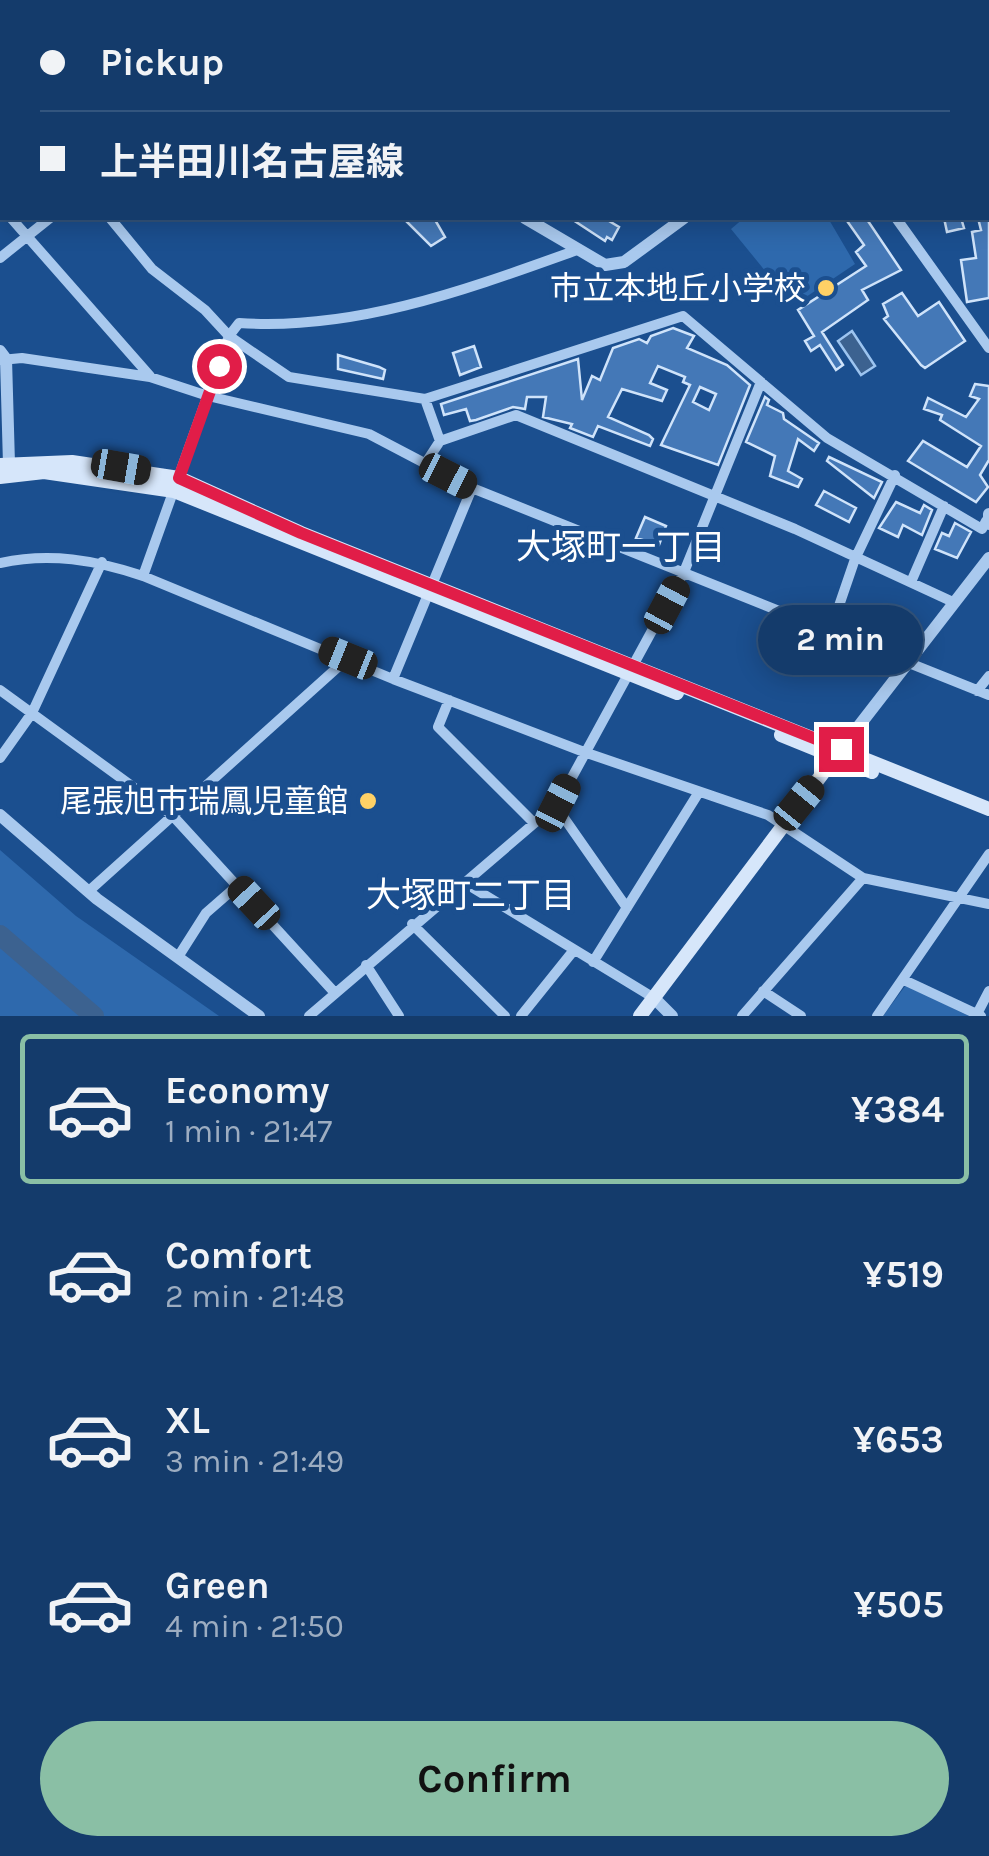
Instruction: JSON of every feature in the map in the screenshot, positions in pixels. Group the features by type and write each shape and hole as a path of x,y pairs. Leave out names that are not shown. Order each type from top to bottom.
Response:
{"main road":[{"path":"3,469 72,462 176,484 838,753 989,819"},
{"path":"838,753 989,809"},
{"path":"640,1016 838,753"}],"street":[{"path":"13,220 150,377"},
{"path":"0,258 48,220"},
{"path":"112,220 152,269 205,310 229,336 289,377 425,399 684,316 828,438 982,529 988,520"},
{"path":"528,220 605,266 624,262 681,220"},
{"path":"897,220 989,348"},
{"path":"143,576 229,336 238,324 339,318 416,306 577,250"},
{"path":"3,469 2,357 150,377 208,396 369,434 472,488 907,664 983,693 989,676"},
{"path":"310,1016 412,924 465,884 555,805 684,572 761,382"},
{"path":"425,399 440,441"},
{"path":"425,464 440,441 516,415 952,602"},
{"path":"830,632 855,558 895,475"},
{"path":"394,680 472,488"},
{"path":"910,582 944,506"},
{"path":"0,563 31,556 102,562 143,576 394,680 784,823 863,878 989,904"},
{"path":"838,753 989,558"},
{"path":"0,758 32,713 102,562"},
{"path":"90,890 348,658"},
{"path":"0,690 172,816 335,992"},
{"path":"448,700 438,727 533,822"},
{"path":"593,962 700,792"},
{"path":"555,805 627,908"},
{"path":"0,814 90,890 259,1016"},
{"path":"877,1016 964,896 989,854"},
{"path":"742,1016 863,878"},
{"path":"465,884 654,998 672,1016"},
{"path":"178,957 206,913 237,886"},
{"path":"412,924 505,1016"},
{"path":"521,1016 574,950"},
{"path":"366,965 399,1016"},
{"path":"904,980 979,1015 989,992"},
{"path":"763,991 800,1016"}],"shaded area":[{"path":"742,220 829,220 855,264 806,297 784,294 731,229"},
{"path":"852,331 875,366 861,375 838,341"},
{"path":"0,850 76,916 219,1016 0,1016"},
{"path":"906,985 969,1016 883,1016"}],"building":[{"path":"405,220 435,220 445,237 431,246"},
{"path":"573,220 607,220 619,227 612,240 607,237 605,241"},
{"path":"846,220 867,220 901,270 862,290 868,300 822,332 843,365 836,370 820,345 811,351 805,341 814,336 798,310 866,266 856,252 864,245"},
{"path":"944,220 962,220 964,228 947,232"},
{"path":"978,220 989,220 989,298 967,302 961,260 976,258 972,232 981,230"},
{"path":"902,293 918,316 939,302 965,341 925,368 921,365 884,319 888,316 883,304"},
{"path":"673,328 694,336 687,348 727,365 750,385 718,465 661,445 690,385 683,382 685,377 658,366 650,383 667,390 662,401 622,389 608,417 649,435 653,439 650,446 598,426 593,437 570,428 572,424 543,417 546,397 527,397 525,409 513,407 476,420 470,421 466,409 444,415 441,404 578,359 582,400 592,376 600,380 613,348 639,339 647,343 651,336","holes":["700,387 716,394 709,410 693,402"]},
{"path":"474,346 481,367 460,375 453,353"},
{"path":"338,355 385,370 383,379 338,369"},
{"path":"975,384 989,386 989,460 980,475 988,487 976,502 908,461 923,441 967,467 981,446 940,420 942,415 924,409 928,398 966,417 979,399 970,396"},
{"path":"765,397 769,400 767,405 819,443 814,451 798,439 788,471 802,479 798,487 770,476 775,456 746,442"},
{"path":"829,457 882,482 874,498 827,461"},
{"path":"824,491 856,508 849,522 816,505"},
{"path":"896,502 920,513 924,505 932,510 922,535 903,525 898,537 879,528"},
{"path":"645,517 666,526 659,545 636,538"},
{"path":"955,523 971,532 957,558 935,549 942,533 949,536"}],"waterway":[{"path":"0,935 94,1016"}],"place":[{"name":"市立本地丘小学校","path":"826,288"},
{"name":"尾張旭市瑞鳳児童館","path":"368,801"}],"district":[{"name":"大塚町一丁目","path":"621,547"},
{"name":"大塚町二丁目","path":"471,895"}],"route":[{"path":"219,366 179,478 301,533 841,749"}]}
